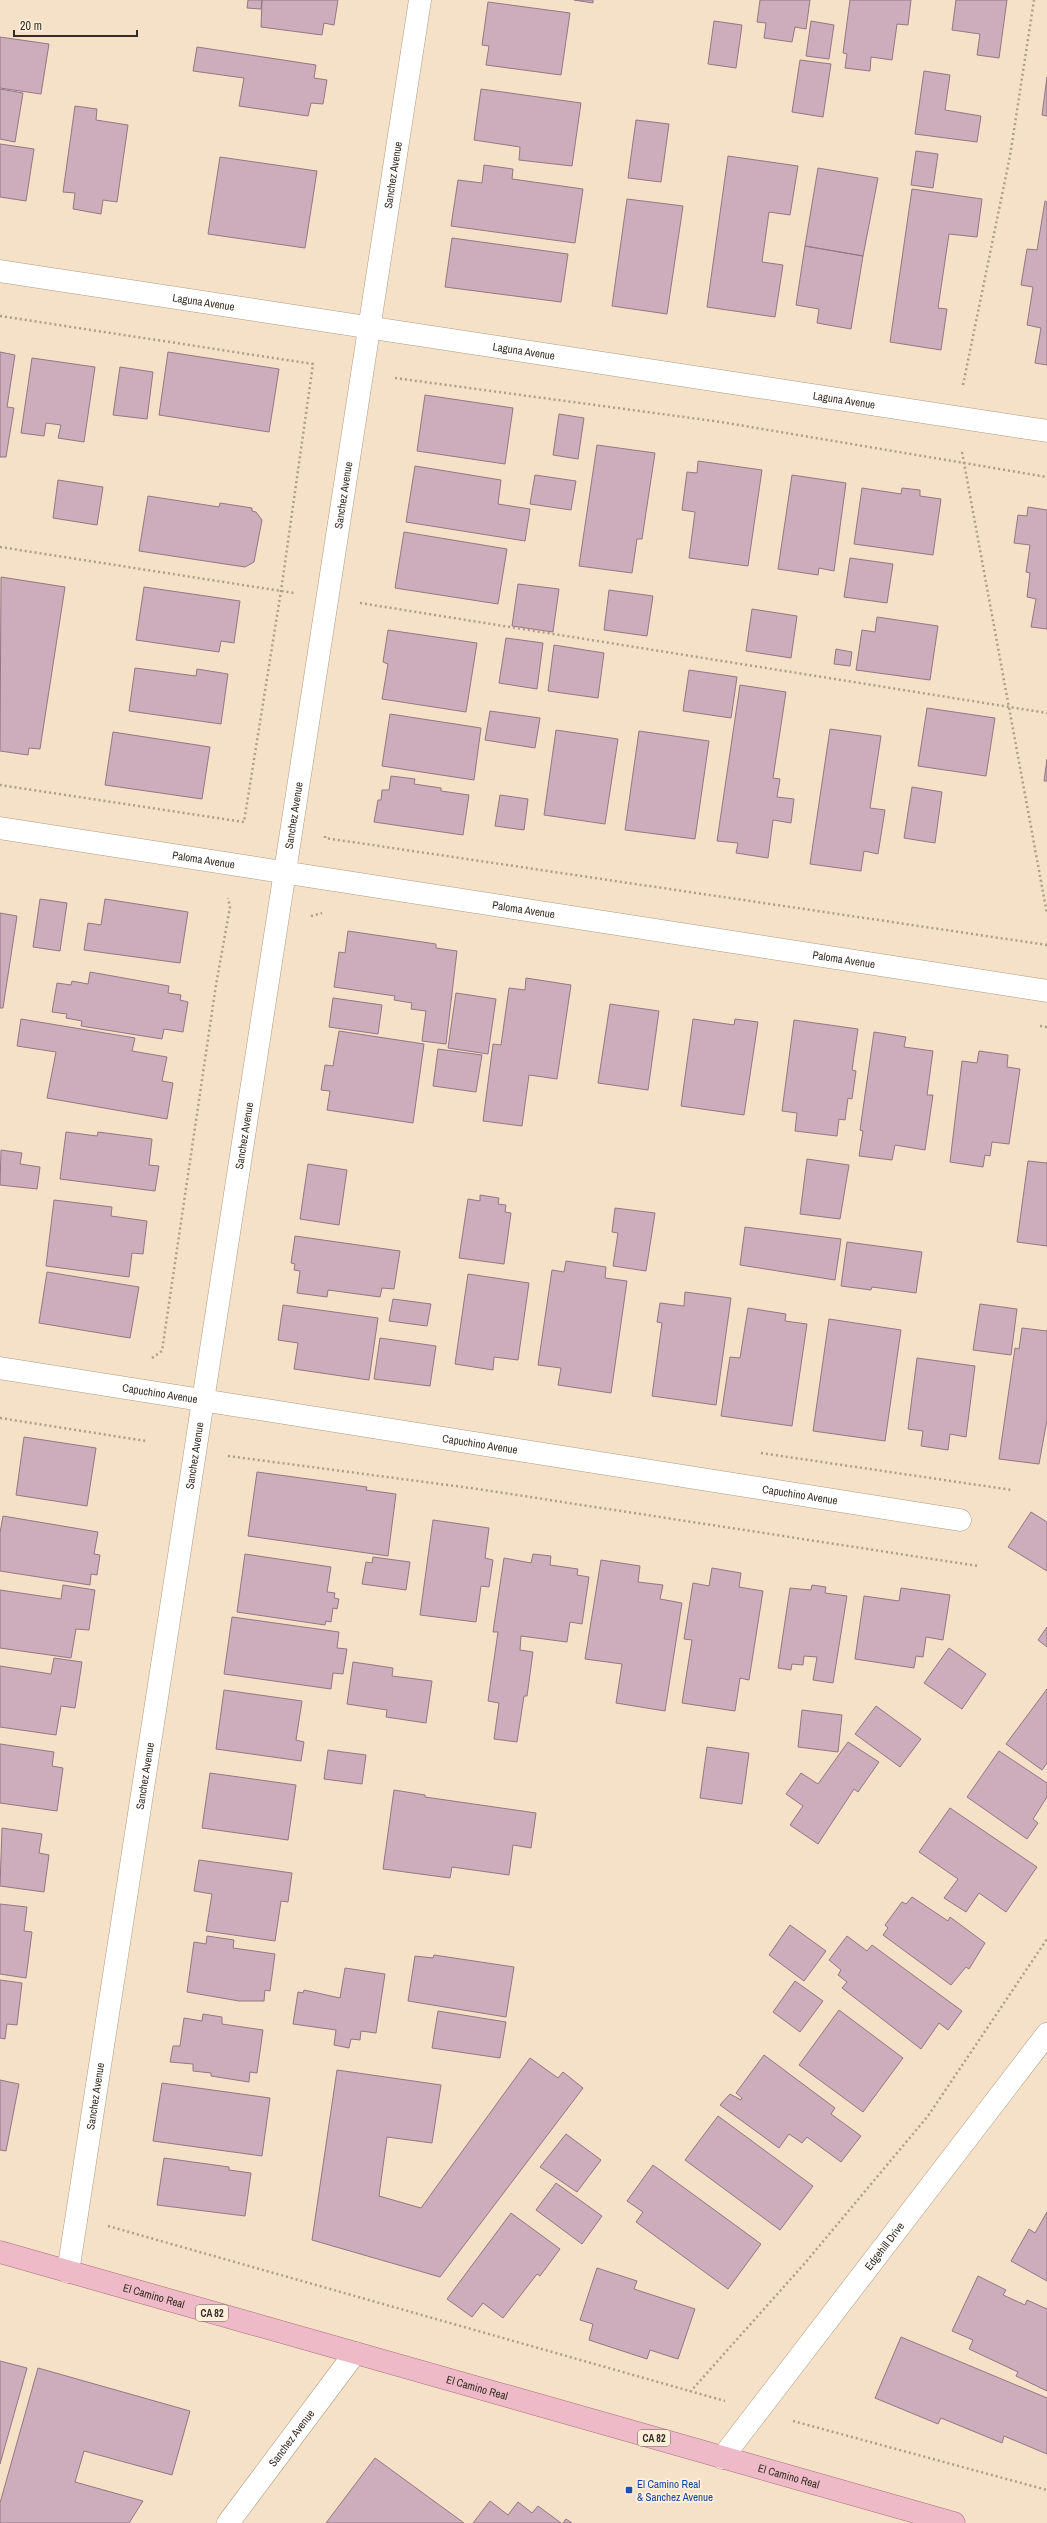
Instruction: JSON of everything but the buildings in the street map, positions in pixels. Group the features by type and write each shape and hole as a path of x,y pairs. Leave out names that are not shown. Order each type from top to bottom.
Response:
{"main road":[{"name":"El Camino Real","path":"0,2252 954,2523"}],"street":[{"name":"Sanchez Avenue","path":"68,2272 286,873 420,0"},
{"name":"Laguna Avenue","path":"0,270 1047,431"},
{"name":"Paloma Avenue","path":"0,828 1047,991"},
{"name":"Capuchino Avenue","path":"0,1368 204,1398 960,1520"},
{"name":"Edgehill Drive","path":"722,2458 1047,2034"},
{"name":"Sanchez Avenue","path":"228,2523 355,2353"}],"path":[{"path":"0,316 313,364 281,591 244,822 0,785"},
{"path":"392,377 721,422 1047,477"},
{"path":"954,384 970,387"},
{"path":"0,547 327,598"},
{"path":"357,611 360,595"},
{"path":"359,603 1047,713"},
{"path":"323,830 325,838 1047,945"},
{"path":"150,1359 162,1351 214,993 230,907 227,896"},
{"path":"307,922 311,916 324,912"},
{"path":"1038,1026 1047,1027"},
{"path":"0,1418 146,1441"},
{"path":"760,1452 804,1457 1012,1490"},
{"path":"223,1455 478,1489 978,1566"},
{"path":"690,2392 805,2263 928,2116 1047,1939"},
{"path":"107,2220 106,2226 690,2392 1047,2490"}],"place":[{"name":"El Camino Real & Sanchez Avenue","path":"629,2490"}]}
